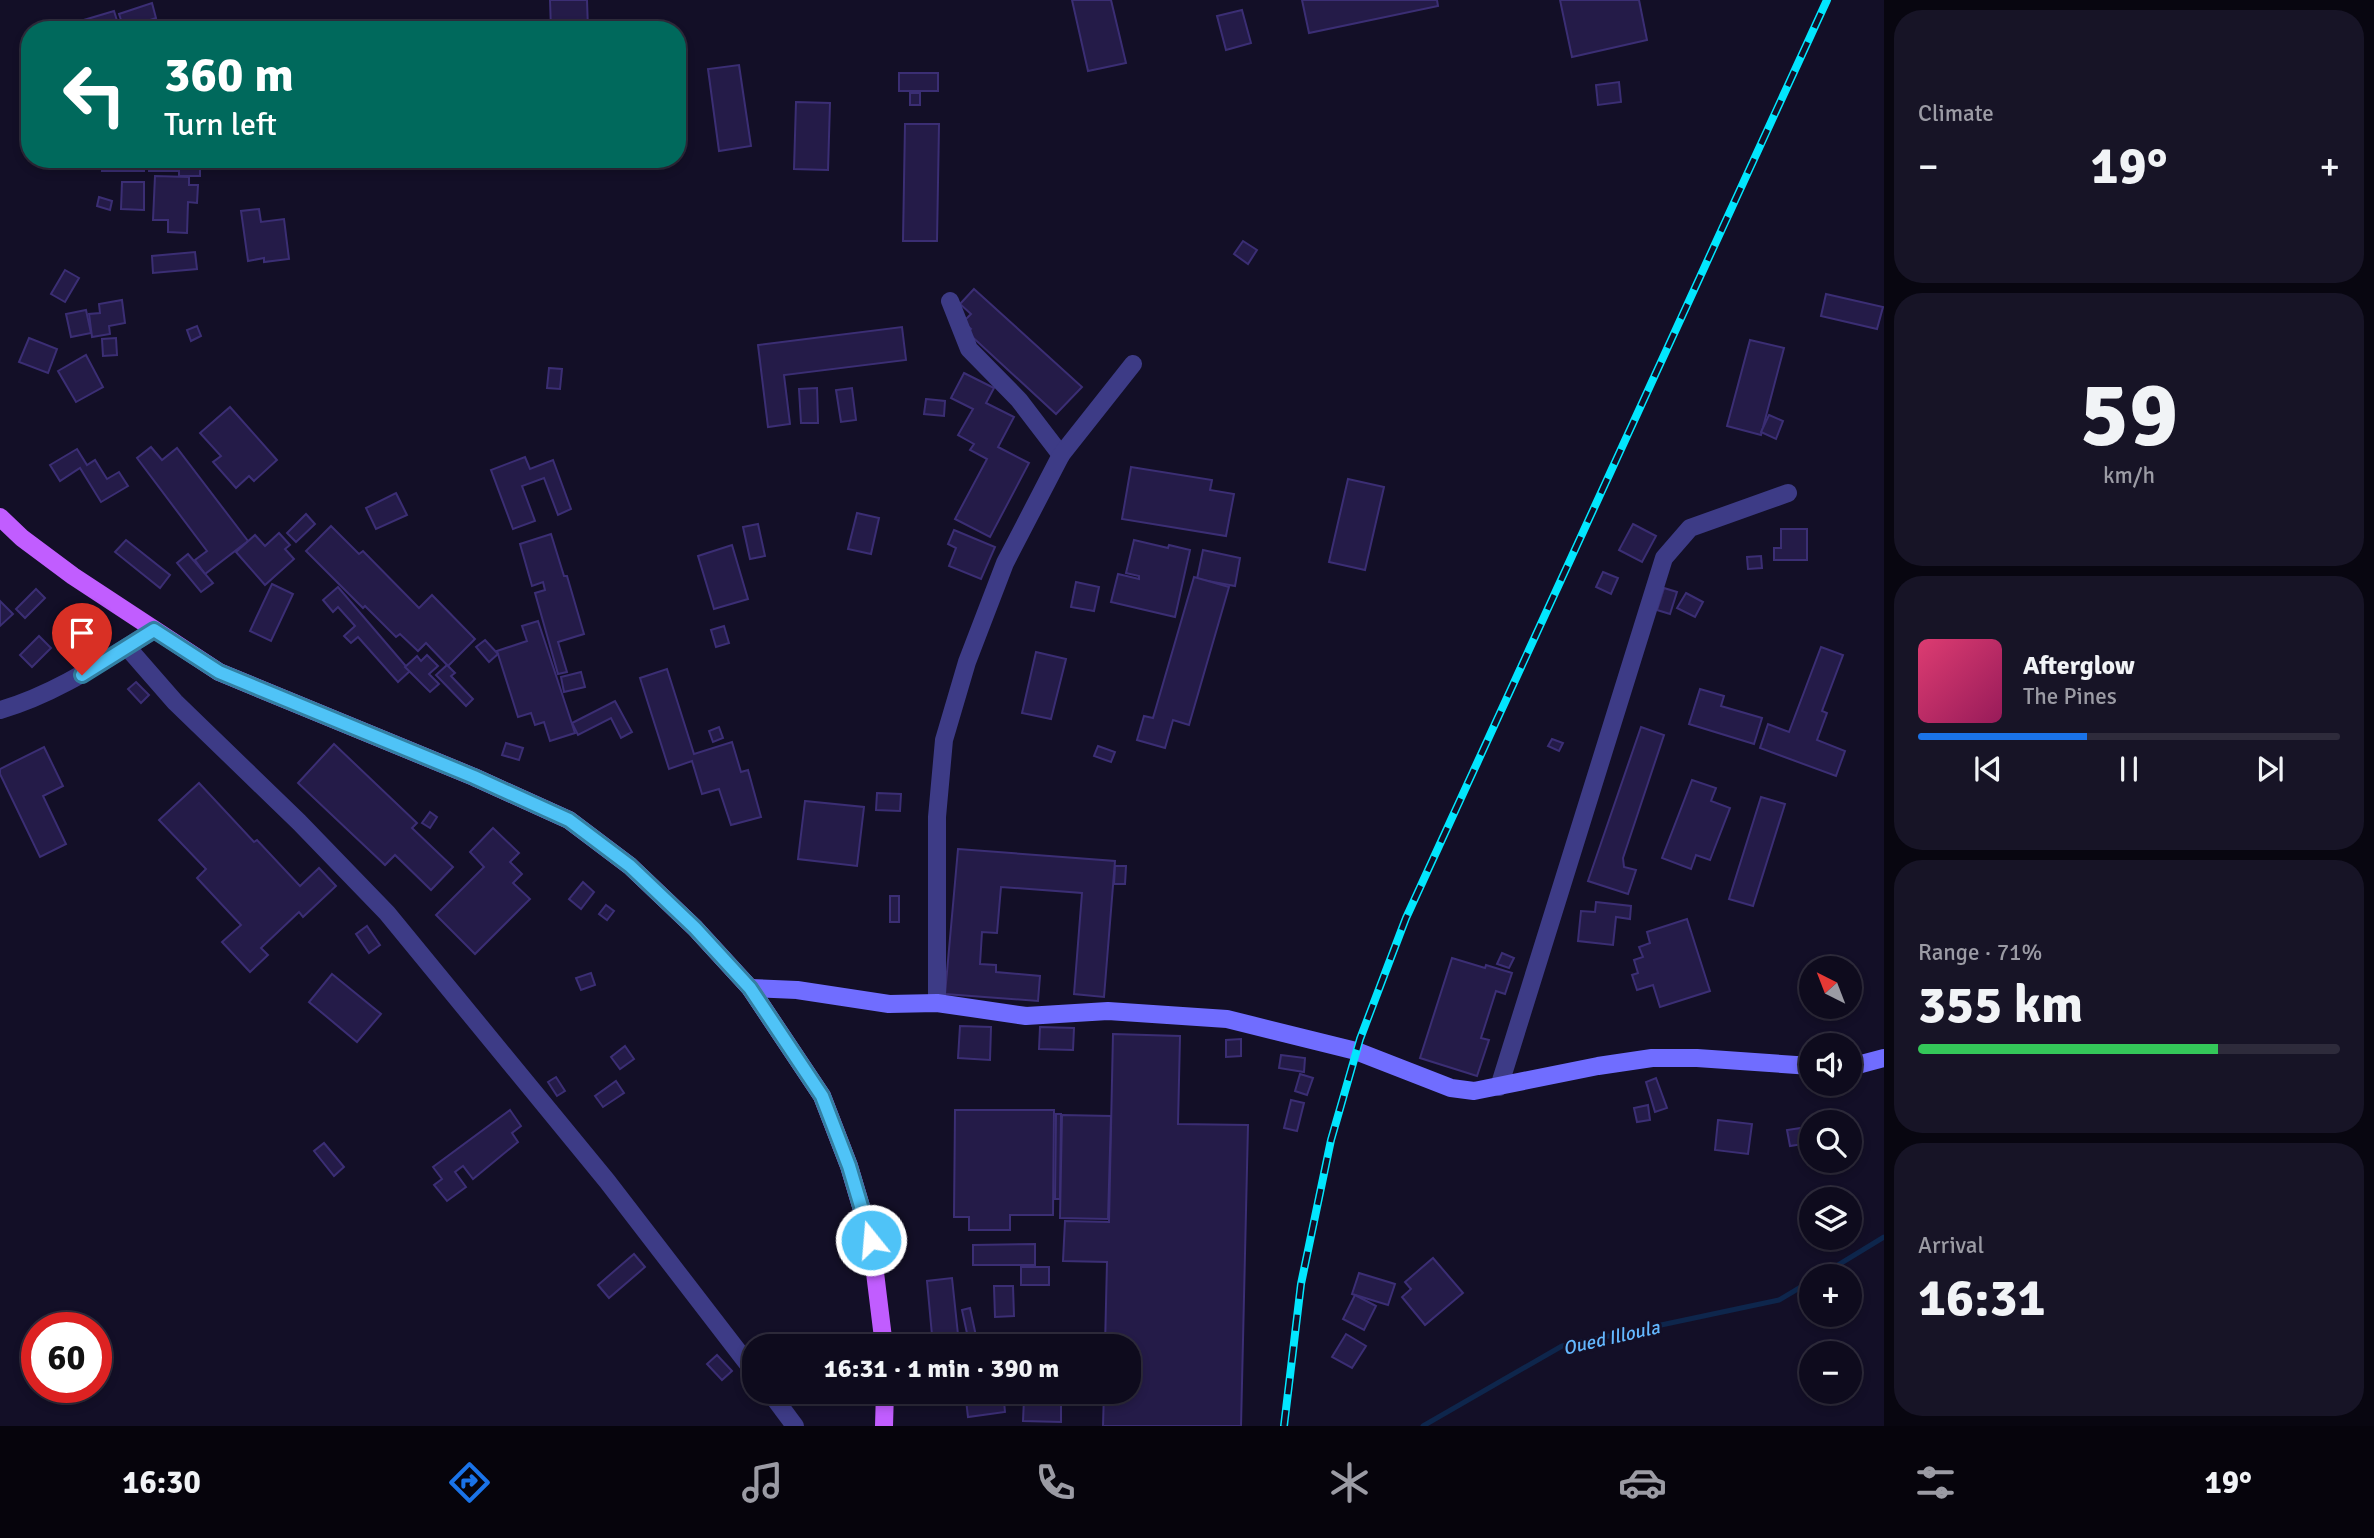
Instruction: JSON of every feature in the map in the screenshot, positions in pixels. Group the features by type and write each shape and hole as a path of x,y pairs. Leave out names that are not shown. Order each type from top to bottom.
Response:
{"main road":[{"path":"0,517 22,538 73,576 219,672 474,777 569,820 630,866 695,928 750,988 822,1096 849,1166 871,1240 883,1334"},
{"path":"884,1426 885,1404"}],"street":[{"path":"950,301 969,349 1019,400 1061,455"},
{"path":"937,1003 937,817 944,740 967,662 1005,564 1061,455 1133,364"},
{"path":"1499,1087 1664,558 1690,528 1787,493"},
{"path":"0,710 82,675 154,630"},
{"path":"127,647 175,702 299,822 387,913 607,1181 742,1357"},
{"path":"750,988 797,990 889,1004 937,1003 1026,1016 1108,1011 1227,1019 1356,1052 1451,1088 1474,1091 1598,1066 1653,1058 1697,1058 1799,1065"},
{"path":"1862,1064 1884,1058"},
{"path":"779,1404 795,1426"}],"building":[{"path":"550,0 587,0 588,21 551,21"},
{"path":"1072,0 1111,0 1126,63 1088,71"},
{"path":"1302,0 1437,0 1438,6 1309,33"},
{"path":"1560,0 1639,0 1647,40 1572,57"},
{"path":"152,3 156,18 147,21 121,21 119,14"},
{"path":"1242,10 1251,43 1226,50 1217,16"},
{"path":"114,11 117,21 80,21"},
{"path":"739,65 751,146 719,151 708,69"},
{"path":"899,73 938,73 938,91 899,91"},
{"path":"1619,82 1621,102 1598,105 1596,85"},
{"path":"910,93 920,93 920,105 910,105"},
{"path":"796,102 830,103 828,170 794,169"},
{"path":"905,124 939,124 937,241 903,241"},
{"path":"102,168 144,168 144,171 102,171"},
{"path":"149,168 200,168 200,176 179,176 179,171 149,171"},
{"path":"155,176 189,177 189,185 198,185 197,203 188,202 187,233 168,232 168,220 153,220"},
{"path":"122,182 144,182 144,210 121,209"},
{"path":"99,197 112,201 110,210 97,206"},
{"path":"259,209 261,222 284,219 289,259 264,262 264,258 248,261 241,211"},
{"path":"1243,241 1257,250 1248,264 1234,254"},
{"path":"195,252 197,269 153,273 152,256"},
{"path":"65,270 79,278 65,302 51,294"},
{"path":"974,289 1082,387 1056,414 968,333 971,329 963,322 971,314 960,304"},
{"path":"1826,294 1883,307 1877,329 1821,316"},
{"path":"122,300 125,323 109,326 110,334 92,337 89,314 100,313 99,304"},
{"path":"86,310 91,333 71,337 66,314"},
{"path":"197,326 201,336 191,341 187,330"},
{"path":"902,327 906,360 784,375 790,424 768,427 758,345"},
{"path":"29,338 57,349 48,373 19,362"},
{"path":"116,338 117,355 103,356 102,339"},
{"path":"1750,340 1784,348 1761,435 1727,426"},
{"path":"86,355 103,387 76,402 58,371"},
{"path":"549,368 562,369 560,389 547,388"},
{"path":"964,373 994,388 986,403 1014,417 998,447 1029,463 990,537 955,519 987,459 970,450 974,444 958,435 973,409 951,398"},
{"path":"817,388 818,423 801,423 799,389"},
{"path":"852,388 856,420 841,422 836,390"},
{"path":"926,399 945,401 944,416 924,414"},
{"path":"230,407 277,460 254,481 249,476 236,488 213,462 221,456 200,433"},
{"path":"1769,415 1783,421 1776,439 1761,432"},
{"path":"151,447 162,460 177,448 248,541 205,574 195,560 207,551 137,458"},
{"path":"77,449 87,465 95,460 107,479 119,472 128,486 101,502 80,468 60,481 50,465"},
{"path":"525,457 530,469 553,460 571,509 558,515 544,478 522,486 535,521 513,529 491,470"},
{"path":"1131,467 1212,480 1210,490 1234,494 1226,536 1122,519"},
{"path":"1348,479 1384,487 1365,570 1329,562"},
{"path":"396,493 407,515 376,529 366,508"},
{"path":"857,513 879,518 871,554 848,549"},
{"path":"306,514 315,524 296,542 287,533"},
{"path":"758,524 765,556 750,559 743,527"},
{"path":"1633,524 1656,536 1642,562 1619,550"},
{"path":"331,526 359,554 363,551 419,608 432,595 475,639 448,666 426,643 418,651 400,634 396,637 306,551"},
{"path":"1781,529 1807,529 1807,560 1774,560 1774,548 1781,548"},
{"path":"954,530 995,547 981,579 949,566 956,548 948,544"},
{"path":"279,533 290,545 285,549 294,559 265,585 236,552 255,535 265,546"},
{"path":"551,534 584,634 558,642 567,672 558,674 535,593 545,590 543,582 532,586 520,544"},
{"path":"126,540 170,575 160,588 115,552"},
{"path":"1134,540 1190,550 1175,617 1111,602 1118,574 1139,579 1139,576 1126,573"},
{"path":"732,545 748,599 714,609 698,556"},
{"path":"1203,550 1240,558 1235,586 1197,579"},
{"path":"188,554 213,583 201,592 177,563"},
{"path":"1761,556 1762,568 1748,569 1747,557"},
{"path":"1603,572 1618,578 1611,594 1596,587"},
{"path":"1194,577 1229,587 1189,725 1173,720 1165,748 1137,740 1144,716 1153,718"},
{"path":"1076,582 1099,587 1094,611 1071,607"},
{"path":"272,584 293,594 271,641 250,631"},
{"path":"338,587 410,671 398,682 358,637 351,643 344,636 355,626 338,607 333,612 323,600"},
{"path":"1664,588 1677,592 1670,614 1657,610"},
{"path":"36,589 45,598 25,618 16,609"},
{"path":"1686,593 1703,602 1695,617 1677,608"},
{"path":"0,601 13,614 0,626"},
{"path":"538,621 575,733 550,741 544,722 535,725 531,713 518,717 497,651 527,641 522,626"},
{"path":"724,626 729,643 716,647 711,630"},
{"path":"39,636 51,648 32,667 20,655"},
{"path":"485,640 498,654 489,662 476,647"},
{"path":"1821,647 1843,655 1822,711 1827,713 1817,740 1845,751 1836,776 1760,748 1768,724 1789,732"},
{"path":"1036,652 1066,659 1051,719 1022,713"},
{"path":"427,655 438,666 429,674 439,684 430,692 405,667 417,656 421,661"},
{"path":"447,665 455,673 451,676 473,699 466,706 436,675"},
{"path":"667,669 694,754 732,742 741,772 748,770 761,817 731,825 719,789 702,794 692,761 669,769 640,678"},
{"path":"581,672 585,687 564,692 561,677"},
{"path":"136,682 149,695 141,703 128,689"},
{"path":"1700,689 1724,696 1721,706 1762,718 1754,744 1689,724"},
{"path":"615,701 632,732 621,738 611,718 578,735 572,723"},
{"path":"719,727 723,738 713,742 709,731"},
{"path":"1641,727 1664,735 1623,858 1624,867 1636,870 1628,894 1588,881"},
{"path":"1552,739 1563,743 1559,751 1548,746"},
{"path":"506,743 523,748 519,760 502,755"},
{"path":"334,744 417,823 412,828 453,867 431,890 395,855 385,865 298,783"},
{"path":"1098,746 1115,752 1111,762 1094,756"},
{"path":"44,747 63,786 43,796 66,844 40,857 0,769"},
{"path":"1692,780 1716,788 1711,801 1730,808 1710,860 1696,855 1691,869 1662,858"},
{"path":"199,783 300,886 319,868 336,886 303,917 299,912 261,948 268,955 250,972 222,942 241,925 197,878 206,869 159,820"},
{"path":"877,793 901,794 900,811 876,810"},
{"path":"1761,797 1785,804 1753,906 1729,899"},
{"path":"805,801 864,807 857,866 798,859"},
{"path":"430,812 437,817 430,828 422,823"},
{"path":"493,828 519,853 510,862 522,874 513,883 530,899 475,954 436,915 484,867 470,852"},
{"path":"958,849 1115,861 1104,997 1074,994 1082,893 1001,887 997,933 982,932 980,964 996,965 996,972 1040,976 1038,1001 945,994"},
{"path":"1115,866 1126,866 1125,884 1114,884"},
{"path":"583,882 594,892 581,909 569,899"},
{"path":"890,896 899,896 899,922 890,922"},
{"path":"1596,902 1631,906 1630,919 1616,917 1613,945 1578,941 1581,911 1595,912"},
{"path":"606,905 614,911 607,920 599,914"},
{"path":"1687,919 1710,991 1660,1007 1653,985 1637,990 1632,975 1638,973 1634,960 1643,957 1639,947 1650,943 1647,932"},
{"path":"367,926 380,945 369,953 356,934"},
{"path":"1502,953 1514,958 1509,968 1497,964"},
{"path":"1452,958 1512,973 1505,994 1496,991 1481,1038 1489,1040 1477,1076 1420,1058"},
{"path":"591,973 595,985 581,990 576,978"},
{"path":"332,974 381,1014 357,1042 309,1002"},
{"path":"960,1026 991,1027 990,1060 958,1058"},
{"path":"1040,1027 1074,1028 1073,1050 1039,1049"},
{"path":"1113,1034 1180,1036 1178,1124 1248,1125 1241,1426 1103,1426 1104,1404 1141,1404 1141,1334 1105,1334 1107,1262 1063,1261 1065,1221 1109,1222"},
{"path":"1241,1039 1241,1056 1226,1057 1226,1040"},
{"path":"625,1046 634,1059 620,1069 611,1057"},
{"path":"1281,1055 1305,1058 1304,1072 1279,1068"},
{"path":"1300,1074 1313,1078 1307,1095 1295,1091"},
{"path":"556,1077 565,1091 557,1096 548,1082"},
{"path":"1656,1078 1667,1108 1655,1112 1646,1082"},
{"path":"616,1081 624,1093 603,1107 595,1096"},
{"path":"1291,1100 1304,1103 1297,1131 1284,1128"},
{"path":"1648,1105 1650,1120 1637,1122 1634,1108"},
{"path":"510,1110 521,1126 512,1133 518,1142 473,1179 463,1166 455,1172 466,1187 447,1201 434,1185 442,1179 433,1167"},
{"path":"955,1110 1054,1110 1053,1215 1010,1215 1010,1230 969,1230 969,1217 954,1217"},
{"path":"1056,1114 1061,1114 1060,1199 1055,1199"},
{"path":"1062,1115 1111,1116 1108,1219 1060,1218"},
{"path":"1718,1120 1752,1124 1748,1154 1715,1150"},
{"path":"1799,1128 1799,1145 1790,1146 1787,1130"},
{"path":"324,1143 344,1167 334,1176 314,1151"},
{"path":"1035,1244 1035,1265 973,1265 973,1245"},
{"path":"634,1254 645,1267 609,1298 598,1285"},
{"path":"1433,1258 1463,1293 1425,1325 1402,1297 1411,1289 1405,1282"},
{"path":"1021,1267 1049,1267 1049,1285 1021,1285"},
{"path":"1359,1273 1395,1284 1388,1305 1352,1294"},
{"path":"952,1278 958,1334 932,1334 927,1281"},
{"path":"994,1286 1013,1286 1014,1316 995,1317"},
{"path":"1355,1295 1376,1306 1364,1330 1343,1319"},
{"path":"970,1308 976,1334 967,1334 962,1310"},
{"path":"1346,1334 1366,1346 1352,1368 1332,1357"},
{"path":"717,1355 732,1371 722,1380 707,1364"},
{"path":"966,1404 1004,1404 1005,1412 968,1417"},
{"path":"1024,1404 1061,1404 1061,1422 1023,1421"}],"waterway":[{"name":"Oued Illoula","path":"1840,1264 1884,1237"},
{"name":"Oued Illoula","path":"1423,1426 1562,1346 1779,1300 1799,1288"}],"railway":[{"path":"1284,1426 1301,1284 1331,1140 1360,1039 1406,918 1827,0"}],"route":[{"path":"82,675 154,630 219,672 474,777 569,820 630,866 695,928 750,988 822,1096 849,1166 871,1240"}]}
